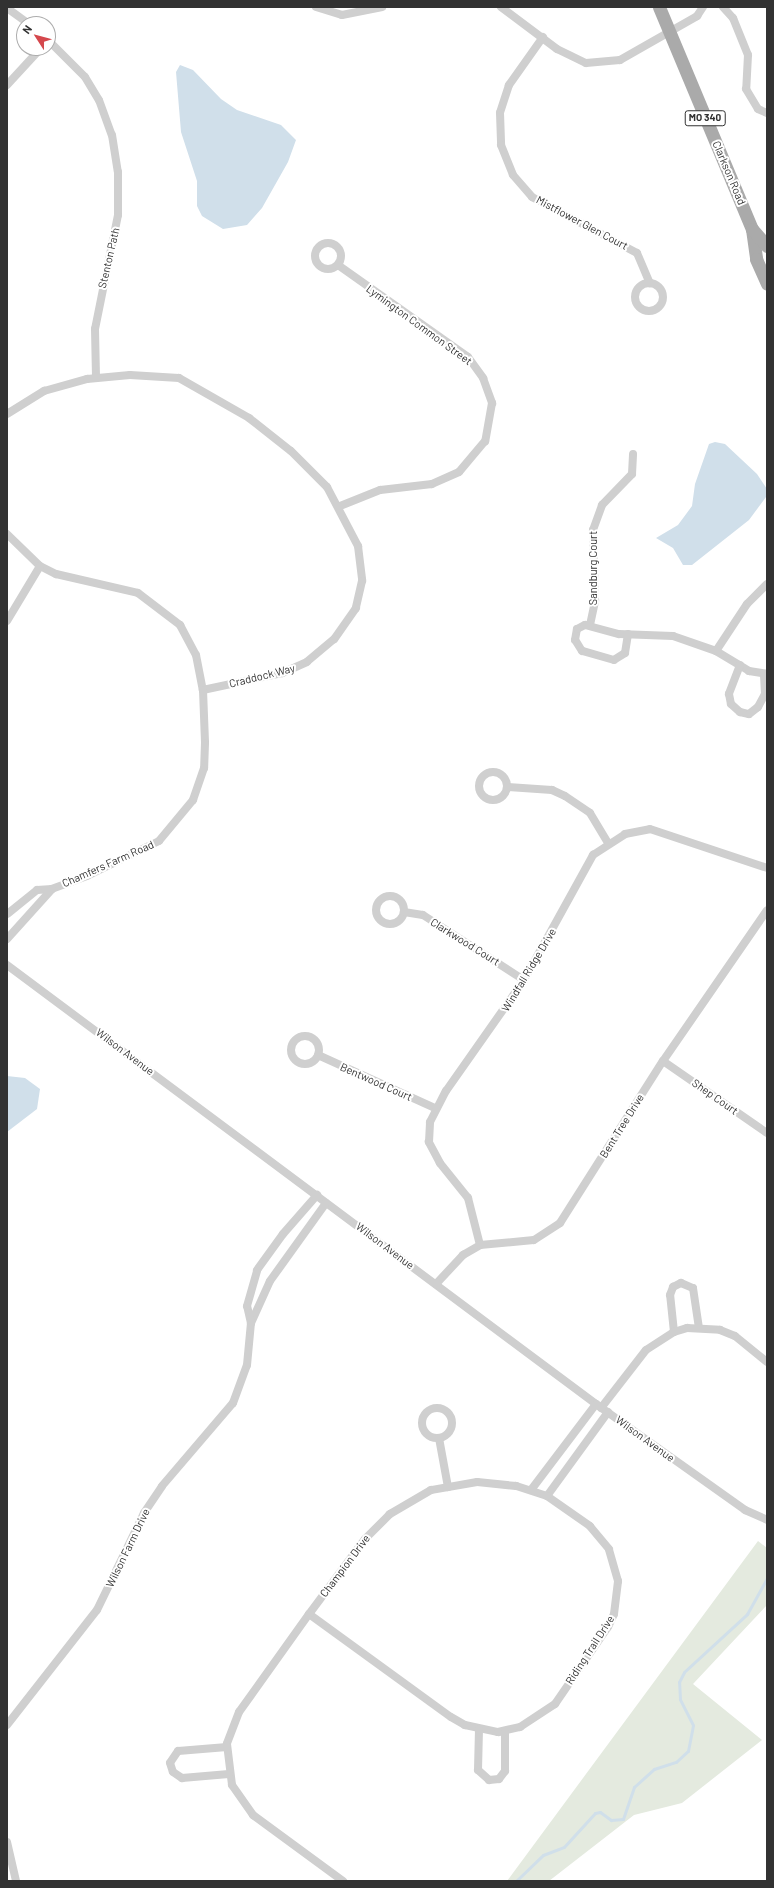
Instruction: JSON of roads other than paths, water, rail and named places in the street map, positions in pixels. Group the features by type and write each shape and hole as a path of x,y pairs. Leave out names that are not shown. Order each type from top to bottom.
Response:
{"main road":[{"name":"Clarkson Road","path":"659,7 752,229 756,259 767,284"},
{"name":"Clarkson Road","path":"752,229 767,246"}],"street":[{"path":"316,7 342,14 382,7"},
{"path":"502,7 572,58 586,63 620,60 698,16 703,7"},
{"path":"723,7 734,18 748,55 746,89 758,109 767,113"},
{"path":"7,8 18,16"},
{"name":"Mistflower Glen Court","path":"543,37 509,85 500,113 502,144 512,175 532,197 637,253 650,282"},
{"name":"Stenton Path","path":"56,48 85,77 99,100 112,135 118,172 118,215 95,329 96,378"},
{"path":"7,85 34,56"},
{"name":"Lymington Common Street","path":"338,265 468,357 483,378 492,403 485,441 459,472 432,484 380,490 340,506"},
{"name":"Craddock Way","path":"7,414 44,392 96,378 130,375 180,378 202,389 250,418 291,451 327,487 340,506 352,528 361,565 360,597 346,625 319,653 296,668 203,690"},
{"name":"Sandburg Court","path":"590,625 595,601 593,530 602,505 632,474 634,454"},
{"name":"Chamfers Farm Road","path":"7,534 40,566 56,574 138,593 165,610 190,638 203,690 204,768 193,800 176,825 148,848 52,889 37,890 7,914"},
{"path":"7,621 40,566"},
{"path":"716,651 747,604 767,584"},
{"path":"628,634 625,653 614,660 577,647 575,634 581,626 590,625 628,634 673,636 716,651 740,665 765,675 764,694 758,707 749,714 740,712 731,704 729,694 740,665"},
{"path":"507,787 552,790 566,796 590,813 608,843"},
{"name":"Windfall Ridge Drive","path":"480,1245 468,1198 440,1163 429,1142 435,1108 524,980 580,874 593,855 608,843 625,834 664,831 767,868"},
{"name":"Chamfers Farm Road","path":"7,939 52,889"},
{"name":"Bent Tree Drive","path":"436,1284 463,1255 480,1245 534,1240 560,1223 663,1061 767,910"},
{"name":"Clarkwood Court","path":"404,912 423,915 524,980"},
{"name":"Wilson Avenue","path":"7,965 602,1408 745,1510 767,1520"},
{"name":"Bentwood Court","path":"318,1055 435,1108"},
{"name":"Shep Court","path":"663,1061 767,1133"},
{"name":"Wilson Farm Drive","path":"7,1726 97,1610 117,1574 144,1513 162,1486 233,1403 247,1365 251,1323 247,1306 257,1270 283,1234 317,1195"},
{"name":"Wilson Farm Drive","path":"251,1323 270,1281 326,1203"},
{"path":"674,1332 670,1295 673,1287 681,1283 693,1288 699,1328"},
{"path":"531,1490 602,1408 646,1350 674,1332 699,1328 720,1330 735,1336 767,1362"},
{"path":"547,1496 602,1408"},
{"path":"439,1438 448,1487"},
{"name":"Champion Drive","path":"344,1881 253,1815 229,1774 227,1747 239,1712 309,1614 378,1525 418,1496 448,1487 483,1482 531,1490 547,1496"},
{"name":"Riding Trail Drive","path":"309,1614 451,1717 479,1729 505,1731 532,1721 555,1704 608,1627 617,1598 615,1565 601,1536 576,1514 547,1496"},
{"path":"479,1729 478,1770 489,1780 499,1779 505,1771 505,1731"},
{"path":"227,1747 178,1750 170,1763 173,1772 182,1778 229,1774"},
{"path":"7,1842 16,1881"}],"waterway":[{"path":"516,1881 543,1855 564,1847 595,1813 600,1812 611,1820 623,1819 634,1787 654,1769 676,1762 688,1751 693,1725 680,1699 679,1682 684,1672 747,1614 767,1578"}]}
